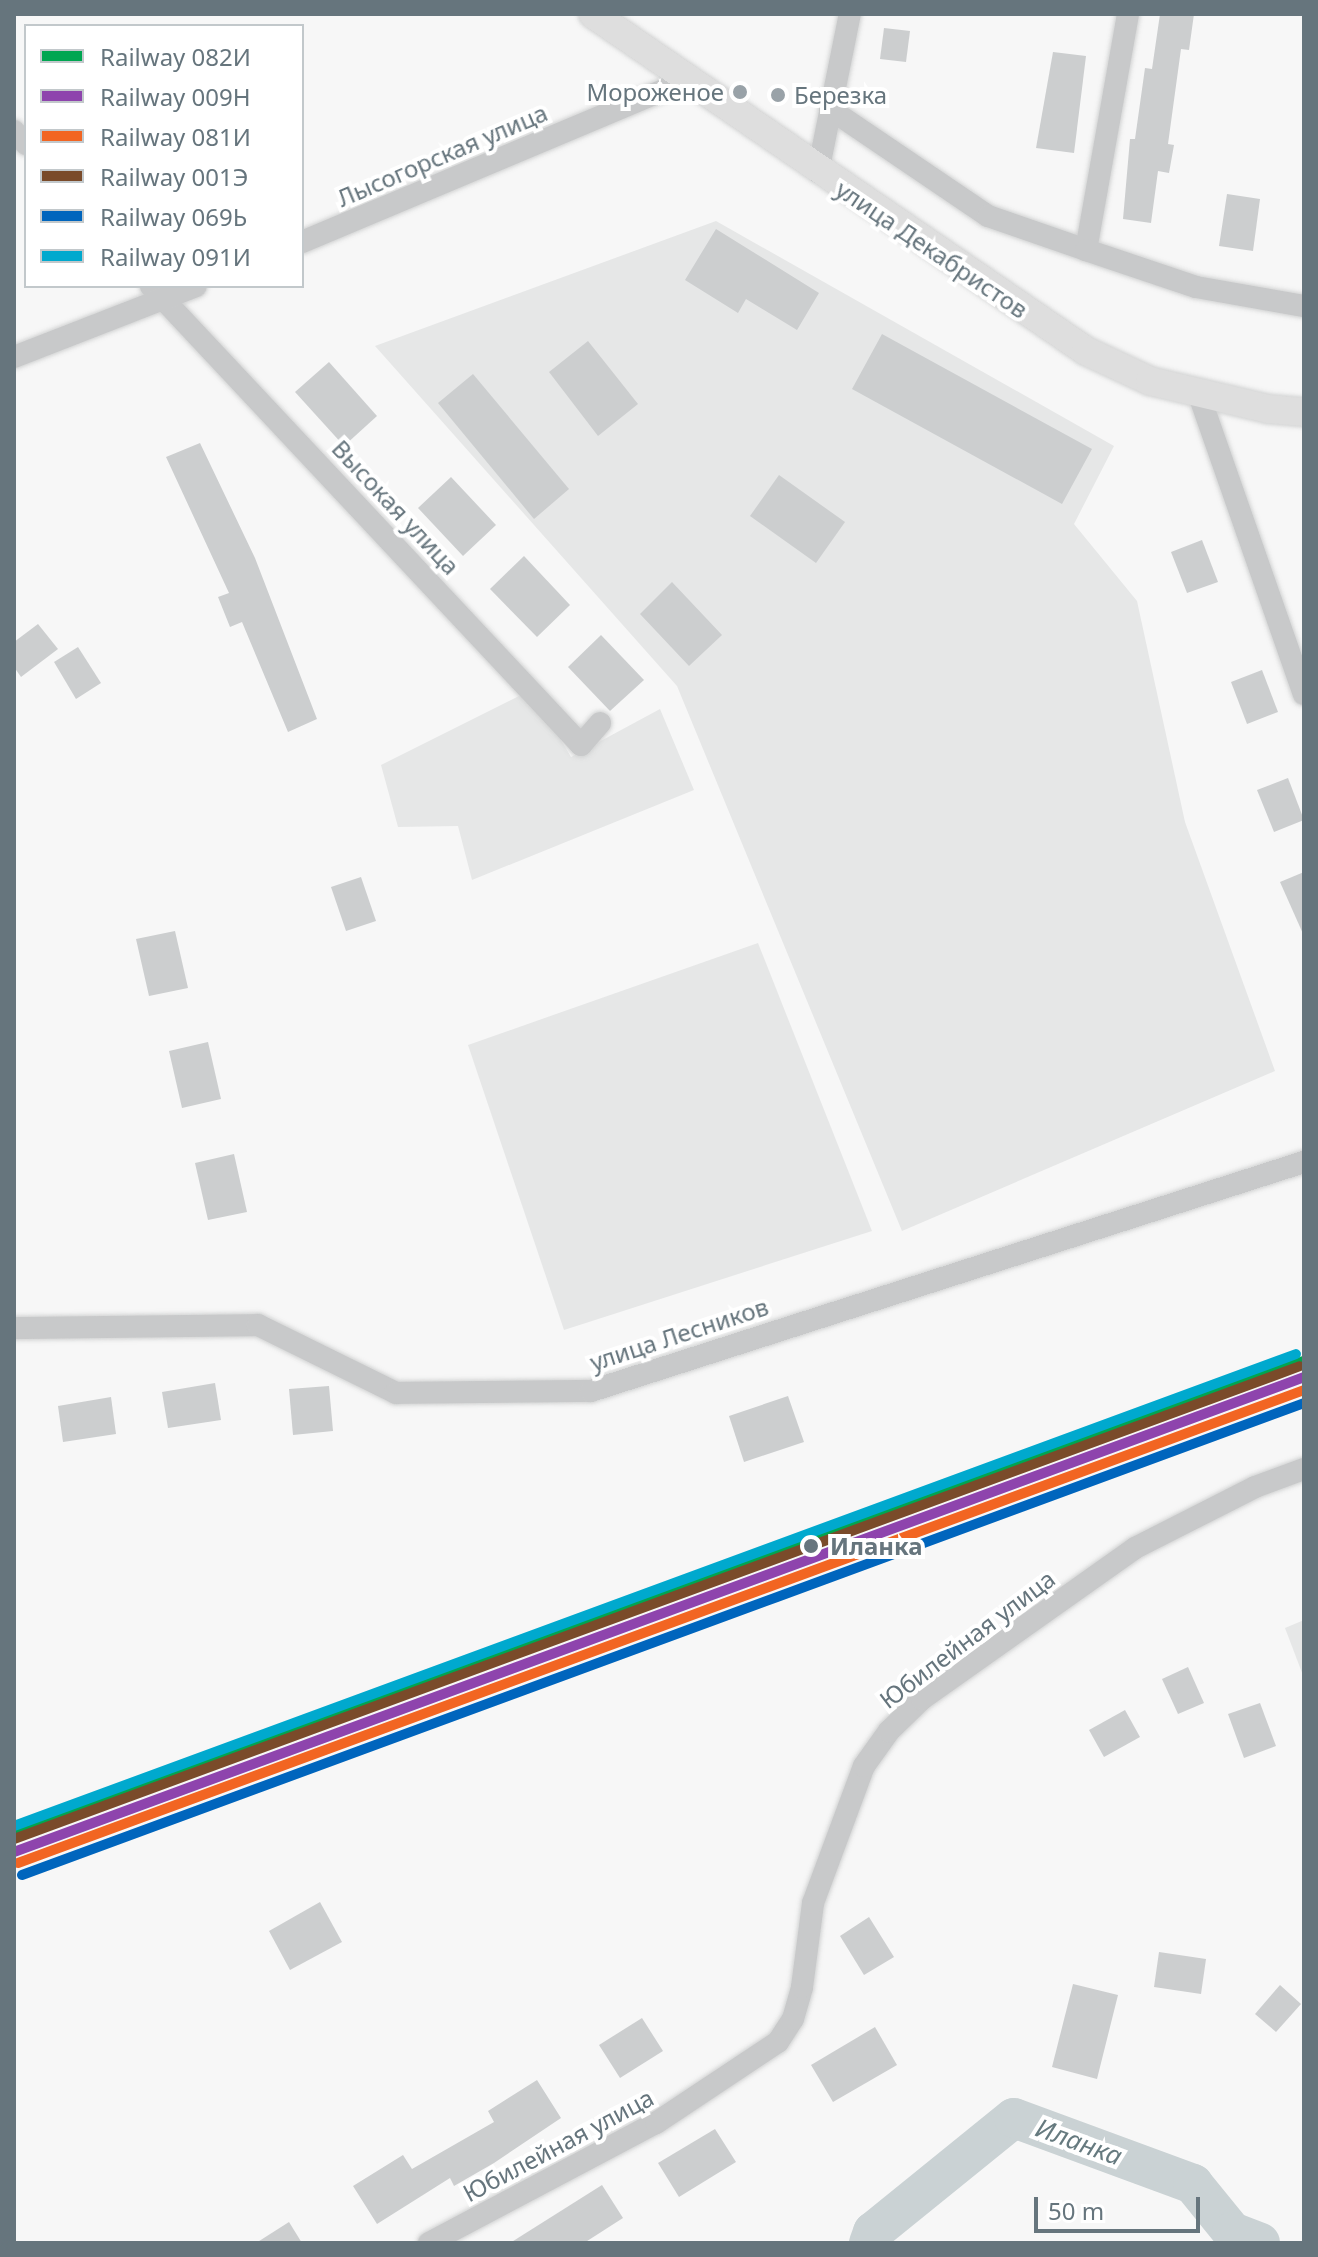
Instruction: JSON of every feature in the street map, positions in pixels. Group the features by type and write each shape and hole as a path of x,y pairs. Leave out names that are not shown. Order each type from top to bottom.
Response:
{"main road":[{"name":"улица Декабристов","path":"593,14 690,79 818,172 1086,351 1150,381 1304,412"}],"street":[{"path":"818,172 850,14"},
{"path":"1086,250 1128,14"},
{"name":"Лысогорская улица","path":"304,241 690,79"},
{"path":"830,109 988,216 1196,287 1304,306"},
{"path":"14,357 158,292 183,288"},
{"name":"Высокая улица","path":"158,292 581,745 600,723"},
{"path":"1198,392 1304,694"},
{"name":"улица Лесников","path":"14,1328 258,1325 396,1393 591,1391 1304,1162"},
{"name":"Юбилейная улица","path":"429,2243 656,2123 778,2042 793,2019 813,1903 864,1766 889,1731 922,1699 1135,1548 1255,1487 1304,1469"}],"shaded area":[{"path":"716,221 1114,446 1074,524 1137,601 1185,822 1275,1071 902,1231 677,686 375,346"},
{"path":"531,690 571,757 660,709 694,790 472,880 458,826 398,827 381,765"},
{"path":"758,943 872,1231 564,1330 468,1045"},
{"path":"1304,1620 1304,1678 1285,1628"}],"building":[{"path":"1160,14 1194,14 1189,50 1181,49 1168,144 1174,145 1169,173 1158,171 1151,223 1123,219 1130,139 1135,139 1145,68 1152,69"},
{"path":"884,28 910,31 906,62 880,59"},
{"path":"1053,52 1086,56 1074,153 1036,148"},
{"path":"1227,194 1260,199 1253,251 1219,246"},
{"path":"716,229 819,293 797,330 746,299 738,313 685,280"},
{"path":"882,334 1092,449 1062,504 852,389"},
{"path":"588,341 638,404 598,436 549,372"},
{"path":"329,362 377,416 344,446 295,392"},
{"path":"473,374 569,489 534,519 438,403"},
{"path":"200,443 255,558 317,719 288,732 242,622 230,627 218,597 229,593 166,457"},
{"path":"779,475 845,522 816,563 750,516"},
{"path":"451,477 496,525 463,556 418,508"},
{"path":"1202,540 1218,582 1187,593 1171,552"},
{"path":"524,556 570,605 537,637 490,589"},
{"path":"672,582 722,635 689,666 640,614"},
{"path":"38,624 58,649 21,677 14,667 14,642"},
{"path":"601,635 644,680 610,711 568,667"},
{"path":"78,647 101,683 76,699 54,662"},
{"path":"1262,670 1278,712 1247,724 1231,682"},
{"path":"1288,778 1304,820 1274,832 1257,790"},
{"path":"1304,872 1304,936 1280,882"},
{"path":"361,877 376,921 346,931 331,887"},
{"path":"175,931 188,988 149,996 136,939"},
{"path":"208,1042 221,1099 182,1108 169,1051"},
{"path":"234,1154 247,1212 208,1220 195,1163"},
{"path":"215,1383 221,1420 168,1428 162,1392"},
{"path":"329,1386 333,1431 293,1435 289,1389"},
{"path":"788,1396 804,1442 744,1462 729,1416"},
{"path":"111,1397 116,1434 63,1442 58,1406"},
{"path":"1188,1667 1204,1703 1178,1714 1162,1679"},
{"path":"1260,1703 1276,1746 1244,1758 1228,1714"},
{"path":"1125,1710 1140,1737 1104,1757 1089,1730"},
{"path":"320,1902 342,1942 290,1970 269,1931"},
{"path":"869,1917 894,1957 864,1975 840,1936"},
{"path":"1159,1952 1206,1959 1201,1994 1154,1987"},
{"path":"1073,1984 1118,1995 1097,2079 1052,2067"},
{"path":"1280,1985 1301,2004 1276,2032 1255,2014"},
{"path":"642,2018 663,2051 620,2078 599,2045"},
{"path":"875,2027 897,2065 833,2102 811,2065"},
{"path":"537,2080 561,2118 494,2163 454,2186 450,2178 377,2224 353,2186 403,2155 412,2169 494,2122 488,2111"},
{"path":"715,2129 736,2162 679,2197 658,2163"},
{"path":"602,2185 623,2218 584,2243 510,2243"},
{"path":"289,2222 302,2243 256,2243"}],"waterway":[{"name":"Иланка","path":"869,2243 873,2232 1014,2118 1193,2184 1232,2232 1260,2243"}],"rail line":[{"name":"091И","path":"14,1826 1296,1354"},
{"name":"082И","path":"14,1835 1304,1361"},
{"name":"001Э","path":"14,1839 1300,1366"},
{"name":"009Н","path":"14,1852 1304,1377"},
{"name":"081И","path":"18,1863 1304,1390"},
{"name":"069Ь","path":"22,1875 1304,1403"}],"place":[{"name":"Мороженое","path":"740,92"},
{"name":"Березка","path":"778,95"},
{"name":"Иланка","path":"811,1546"}]}
